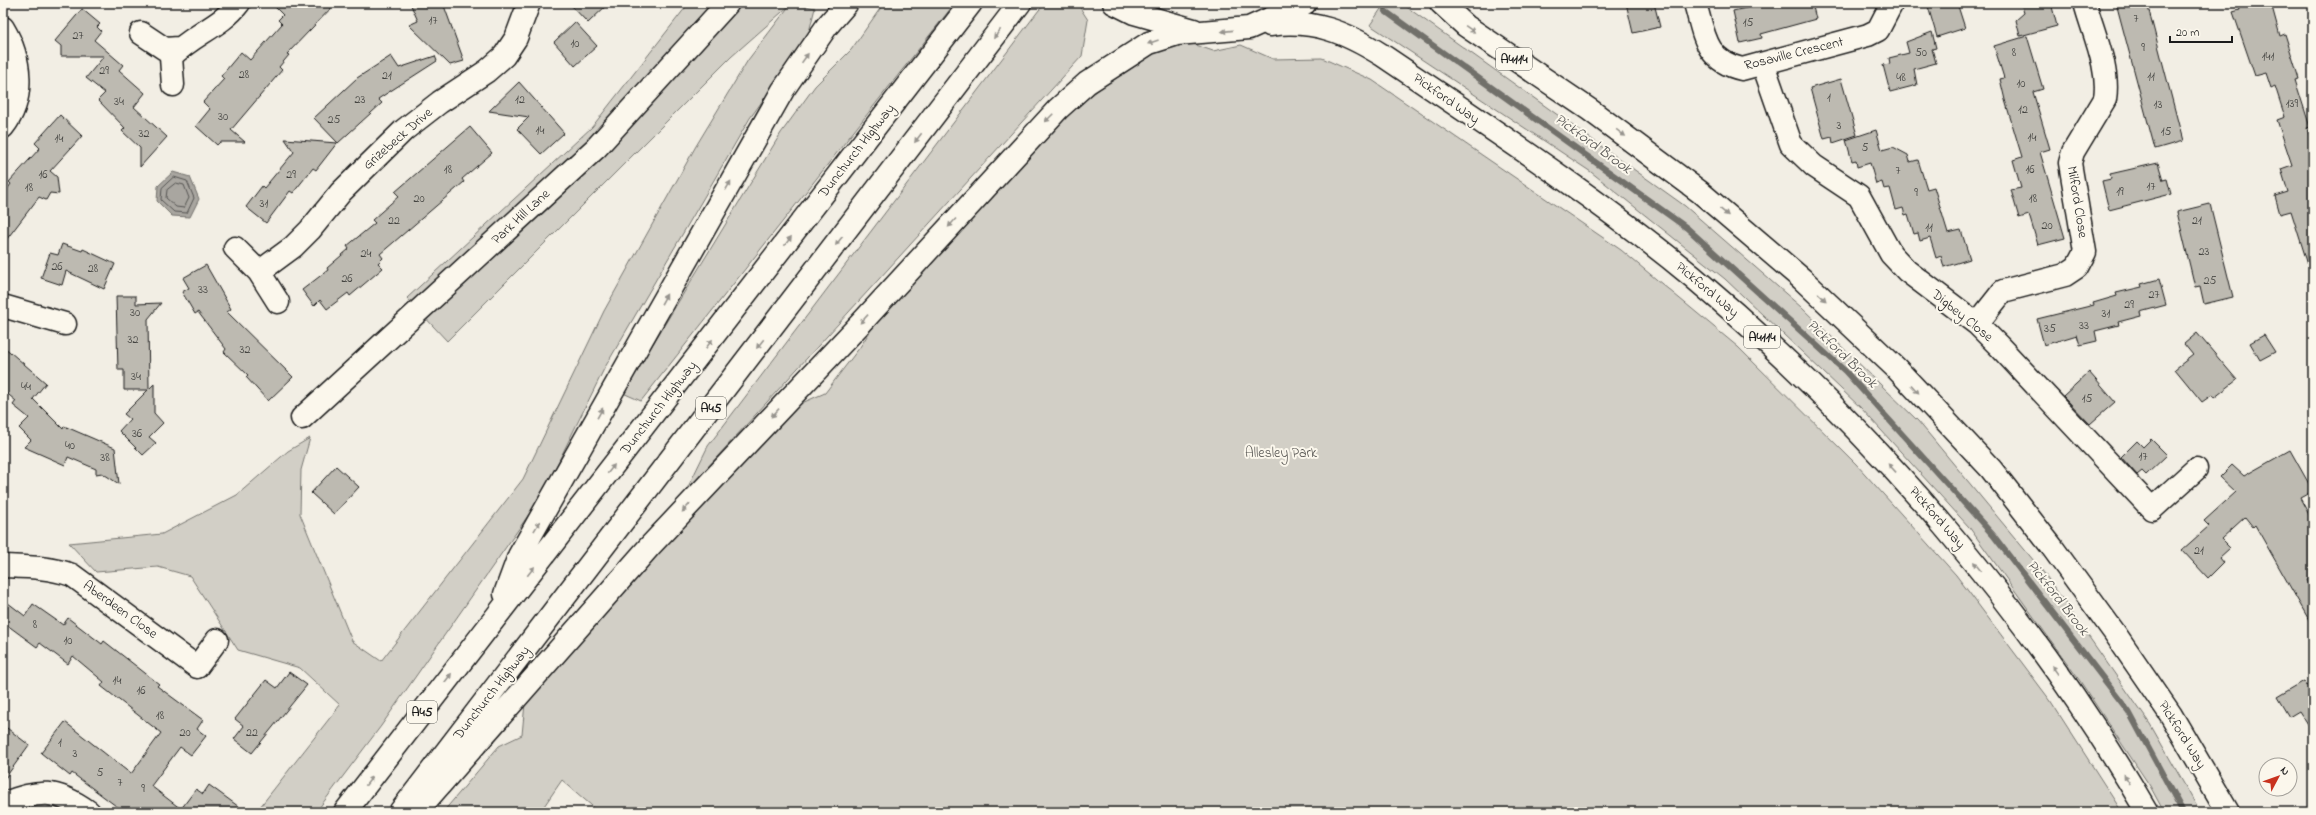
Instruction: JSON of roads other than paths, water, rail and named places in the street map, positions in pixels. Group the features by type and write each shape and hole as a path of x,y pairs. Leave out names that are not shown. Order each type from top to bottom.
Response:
{"main road":[{"path":"173,85 171,57 179,48 219,24 239,3"},
{"name":"Grizebeck Drive","path":"259,272 293,247 310,230 341,192 404,130 440,102 487,71 504,56 516,38 529,3"},
{"name":"Park Hill Lane","path":"302,418 596,148 728,3"},
{"path":"498,612 519,556 783,90 827,26 847,3"},
{"name":"Dunchurch Highway","path":"346,812 498,612 667,399 971,3"},
{"name":"Dunchurch Highway","path":"400,812 1020,3"},
{"path":"1114,3 1134,13 1205,32"},
{"path":"1249,28 1305,3"},
{"name":"Pickford Way","path":"1441,3 1466,26 1590,110 1700,192 1802,279 1896,368 1991,469 2052,547 2114,632 2171,715 2228,812"},
{"name":"Rosaville Crescent","path":"1696,3 1706,44 1716,57 1728,66 1742,69 1878,30 1892,3"},
{"name":"Milford Close","path":"1977,324 2003,291 2065,275 2077,267 2085,252 2070,163 2073,152 2105,99 2106,90 2105,75 2085,3"},
{"name":"Pickford Way","path":"416,812 650,546 862,321 1058,109 1087,83 1149,43 1177,34 1249,28 1282,23 1306,24 1332,28 1354,37 1430,87 1613,215 1691,276 1762,337 1848,420 1961,546 2056,671 2104,742 2147,812"},
{"path":"3,28 9,38 17,62 19,87 14,105 3,127"},
{"path":"141,33 165,49 179,48"},
{"name":"Digbey Close","path":"1763,64 1793,148 1814,166 1859,196 1891,254 1907,272 1977,324 2152,509 2196,469"},
{"path":"234,248 259,272 278,302"},
{"path":"3,306 65,324"},
{"name":"Aberdeen Close","path":"3,566 40,567 57,570 72,575 197,667 217,640"},
{"path":"3,804 25,795 46,792 75,802 89,812"}],"water":[{"path":"173,172 190,177 199,199 190,217 172,216 157,201 158,186"}],"waterway":[{"name":"Pickford Brook","path":"1385,11 1687,228 1845,371 1993,535 2129,712 2183,812"}],"park label":[{"name":"Allesley Park","path":"1281,453"}]}
